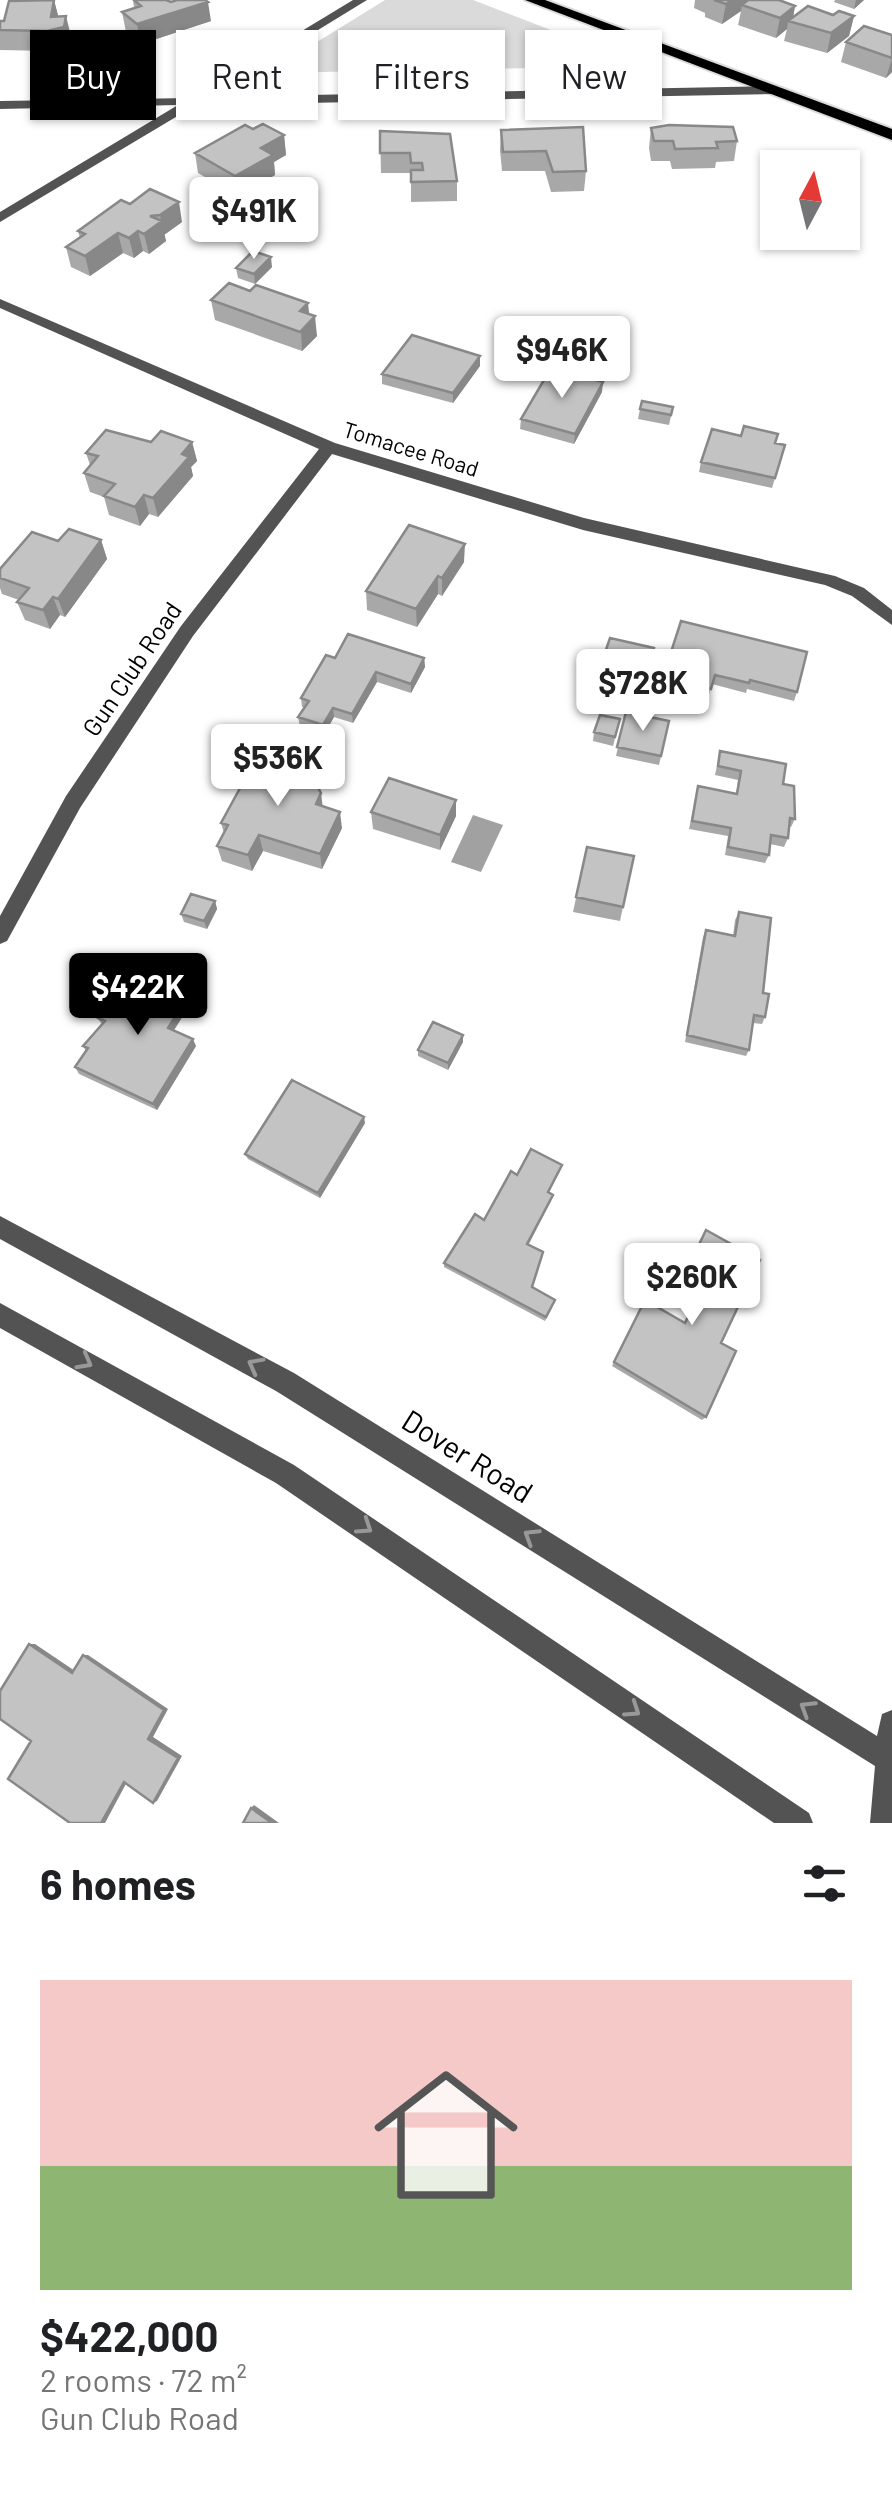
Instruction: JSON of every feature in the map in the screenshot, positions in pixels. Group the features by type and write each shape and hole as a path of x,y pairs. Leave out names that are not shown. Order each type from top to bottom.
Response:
{"main road":[{"path":"532,0 892,135"}],"street":[{"path":"312,30 361,0"},
{"path":"318,99 772,90"},
{"path":"0,105 176,102"},
{"path":"0,218 176,114"},
{"name":"Tomacee Road","path":"0,303 329,447 583,524 829,580 858,592 892,619"},
{"name":"Gun Club Road","path":"0,935 73,802 186,630 329,447"},
{"name":"Dover Road","path":"0,1227 286,1382 890,1760"},
{"path":"0,1314 286,1474 799,1823"},
{"path":"884,1823 892,1724"}],"shaded area":[{"path":"385,0 473,0 551,30 525,30 525,68 505,69 505,30 338,30 338,72 318,72 318,41"},
{"path":"473,815 503,825 481,872 451,862"}],"building":[{"path":"54,0 51,17 66,16 64,27 0,30 9,1"},
{"path":"134,0 208,2 137,24 122,12 141,6"},
{"path":"748,0 779,0 795,6 780,18 742,5"},
{"path":"808,6 833,15 839,11 854,16 831,33 788,21"},
{"path":"864,26 892,35 892,58 846,42"},
{"path":"263,124 284,135 261,148 273,155 235,176 195,153 245,125 253,129"},
{"path":"583,127 586,171 553,172 546,151 503,152 501,130"},
{"path":"733,127 737,141 716,142 718,148 675,149 673,141 654,141 651,128"},
{"path":"380,131 450,134 457,181 411,182 411,170 423,170 422,163 411,163 410,153 380,153"},
{"path":"150,189 179,202 160,215 150,216 162,221 144,234 138,231 129,238 118,233 85,256 66,247 85,234 78,231 121,200 130,204"},
{"path":"253,251 271,257 254,274 236,268"},
{"path":"229,283 250,291 256,285 308,303 300,311 315,316 300,332 211,300"},
{"path":"412,335 480,356 453,393 382,374"},
{"path":"551,368 603,382 575,434 521,419"},
{"path":"642,401 673,407 671,415 640,409"},
{"path":"744,426 778,434 775,443 785,445 775,478 701,462 712,429 741,436"},
{"path":"106,430 151,442 161,431 192,442 182,454 189,457 153,498 144,495 135,507 104,496 115,484 84,473 98,456 86,453"},
{"path":"409,525 465,544 416,609 366,591"},
{"path":"69,529 101,540 58,599 53,597 43,610 17,602 29,588 0,578 0,569 32,532 58,541"},
{"path":"681,621 807,652 797,692 715,675 711,689 663,677"},
{"path":"348,634 424,658 411,684 376,672 352,714 333,708 323,725 298,717 309,701 301,698 326,655 335,658"},
{"path":"610,638 654,648 646,681 636,679 634,688 608,682 610,673 599,670"},
{"path":"626,712 669,721 661,756 617,747"},
{"path":"600,715 620,719 615,737 594,732"},
{"path":"720,751 786,764 783,784 794,786 795,819 790,818 788,838 771,835 769,855 728,847 731,828 692,821 698,786 737,794 741,771 718,766"},
{"path":"270,753 304,763 321,793 316,804 340,812 320,854 259,835 248,855 217,846 228,825 221,823 251,768 261,771"},
{"path":"389,778 456,800 440,835 371,812"},
{"path":"587,847 634,856 623,907 576,897"},
{"path":"191,894 215,901 204,921 181,914"},
{"path":"739,912 771,918 763,993 769,994 765,1017 754,1015 749,1050 687,1035 706,930 735,936"},
{"path":"146,974 190,993 168,1028 193,1039 153,1104 75,1067 88,1048 83,1046 105,1021 96,1017 122,978 139,985"},
{"path":"433,1022 463,1035 448,1063 418,1050"},
{"path":"292,1080 364,1117 318,1193 245,1154"},
{"path":"531,1149 562,1165 548,1192 553,1195 527,1244 543,1252 532,1287 555,1300 546,1317 444,1263 475,1214 484,1220 511,1171 517,1175"},
{"path":"706,1230 760,1260 721,1343 736,1351 706,1417 614,1362 645,1300 685,1323 698,1296 679,1286"},
{"path":"29,1644 72,1673 83,1655 164,1710 148,1739 178,1758 153,1803 124,1782 101,1823 70,1823 8,1779 31,1741 0,1719 0,1691"},
{"path":"251,1808 272,1823 243,1823"}]}
